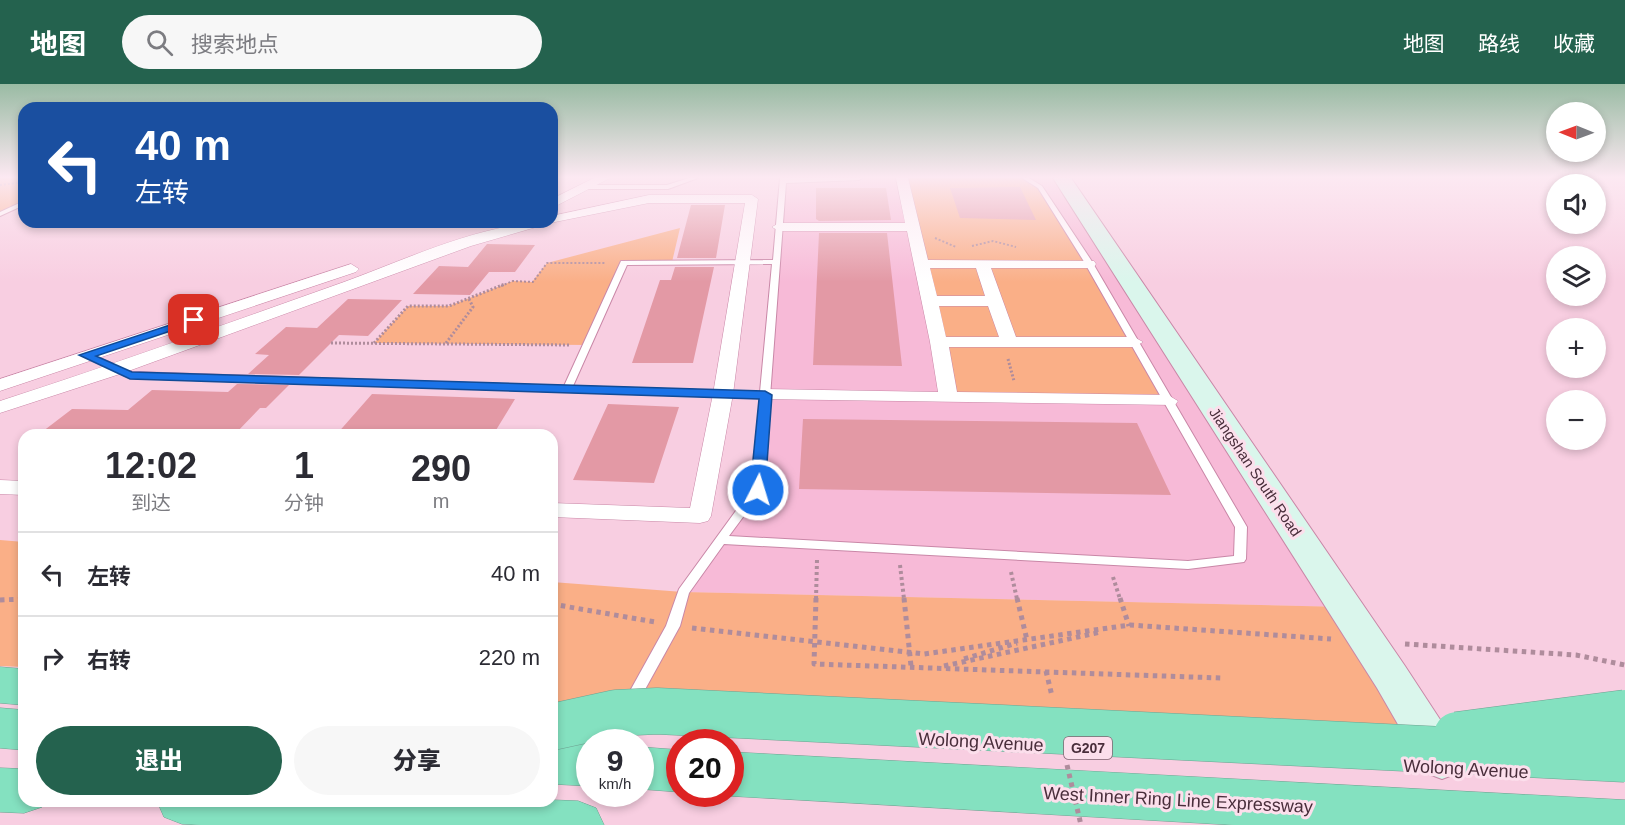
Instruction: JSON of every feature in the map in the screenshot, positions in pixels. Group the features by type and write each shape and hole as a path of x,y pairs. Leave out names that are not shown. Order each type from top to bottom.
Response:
{"highway":[{"path":"0,685 18,686"},
{"path":"558,726 616,713 657,711 1625,759"},
{"path":"1365,746 1625,713"},
{"name":"Wolong Avenue","path":"558,718 1625,778"},
{"path":"0,728 18,730"},
{"path":"558,763 576,764"},
{"name":"West Inner Ring Line Expressway","path":"744,775 1625,824"},
{"path":"0,790 18,791"},
{"path":"281,807 578,825"}],"street":[{"path":"558,219 586,213"},
{"path":"558,510 700,516 723,394 750,213"},
{"path":"910,213 939,342 948,398"},
{"name":"Jiangshan South Road","path":"1085,213 1368,641 1447,768"},
{"path":"779,227 913,227"},
{"path":"0,386 85,355 478,228"},
{"path":"0,407 117,369 466,243 522,228"},
{"path":"921,264 1089,264"},
{"path":"982,264 1006,342"},
{"path":"930,301 995,301"},
{"path":"939,342 1134,342"},
{"path":"765,395 1168,401"},
{"path":"0,487 18,488"}],"lane":[{"path":"621,722 673,626 683,592 758,490 780,213"},
{"path":"721,540 1188,565 1240,559 1240,527 1089,264 1056,213"},
{"path":"567,389 624,263 776,262"},
{"path":"85,355 130,375 765,395"}],"path":[{"path":"913,227 956,247 970,247 987,240 1000,240 1020,248 1025,255 1024,264"},
{"path":"374,343 408,306 448,306 513,281 532,282 547,263 624,263"},
{"path":"446,344 473,307 469,299"},
{"path":"1006,342 1020,399"},
{"path":"331,343 587,345"},
{"path":"818,545 814,664 1221,678"},
{"path":"898,549 911,666"},
{"path":"1006,555 1029,639"},
{"path":"1107,560 1130,626"},
{"path":"0,600 18,599"},
{"path":"558,605 673,626 924,654 1130,626 1576,656 1625,665"},
{"path":"938,667 1130,626"},
{"path":"938,667 1029,639"}],"shaded area":[{"path":"780,213 1085,213 1345,607 683,592 757,490"},
{"path":"909,213 1055,213 1168,401 948,398"},
{"path":"680,228 672,262 624,263 587,345 374,343 408,306 449,306 513,281 532,282 547,263"},
{"path":"0,540 18,542 18,667 0,666"},
{"path":"558,582 683,592 1345,607 1447,768 558,705"}],"building":[{"path":"689,213 724,213 716,258 677,258"},
{"path":"816,213 890,213 891,220 819,221 816,219"},
{"path":"958,213 1032,213 1036,220 960,218"},
{"path":"819,233 887,233 902,366 813,365"},
{"path":"487,244 535,245 515,272 489,272 470,295 413,294 439,266 468,267"},
{"path":"675,267 714,267 693,363 632,363 660,280 671,280"},
{"path":"348,299 402,300 368,336 339,335 299,375 248,374 269,355 255,354 286,327 317,328"},
{"path":"237,384 289,385 266,408 260,408 240,429 46,429 72,409 128,410 152,390 228,392"},
{"path":"372,394 515,399 497,429 341,429"},
{"path":"608,404 679,407 654,483 573,480"},
{"path":"803,419 1137,423 1171,495 799,489"}],"route":[{"path":"194,320 85,355 130,375 765,395 758,490"}]}
